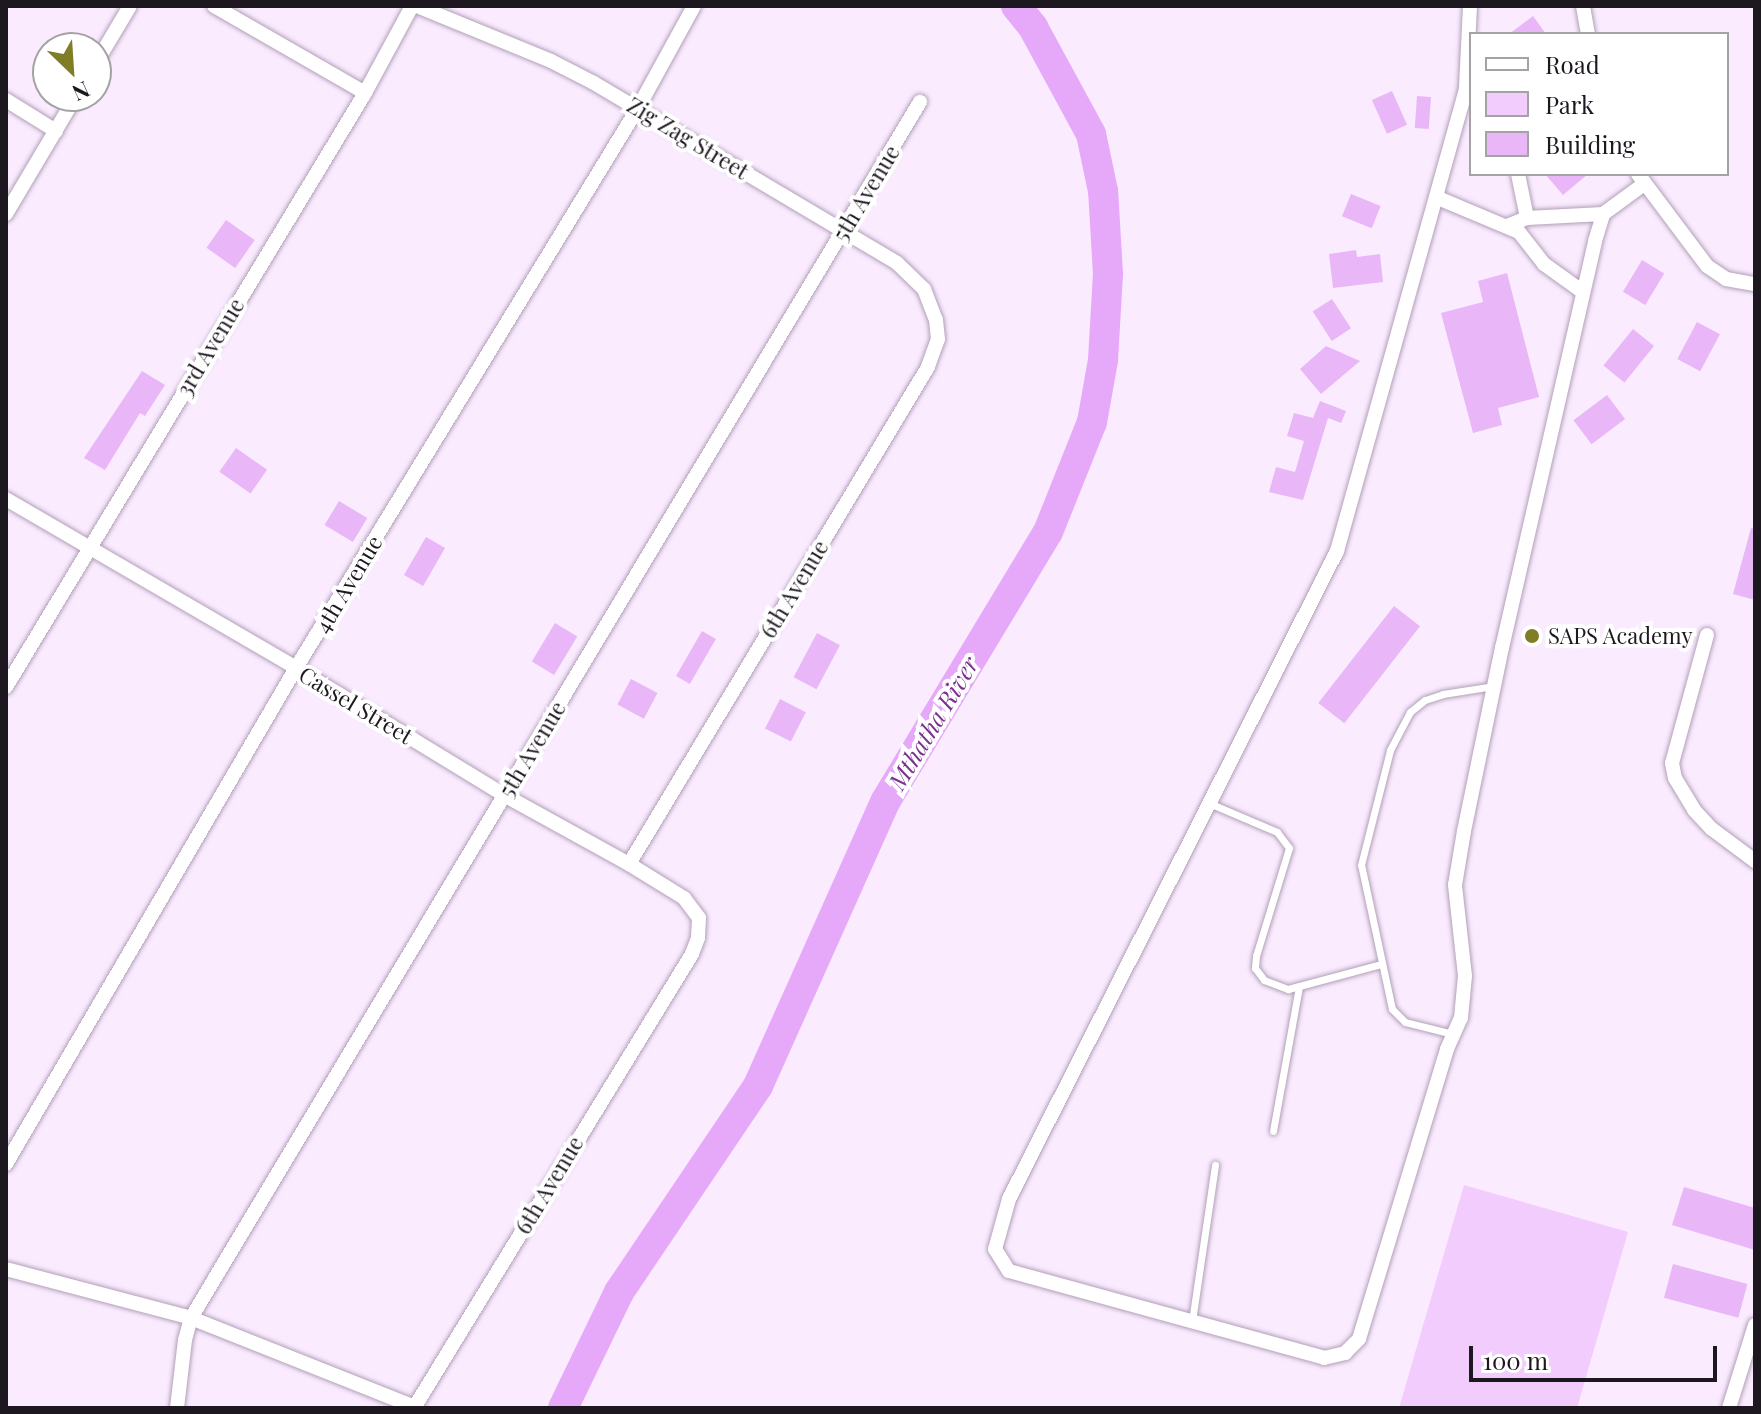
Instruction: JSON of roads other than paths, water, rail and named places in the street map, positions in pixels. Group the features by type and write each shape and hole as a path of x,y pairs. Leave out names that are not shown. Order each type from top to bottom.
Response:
{"street":[{"path":"112,36 130,6"},
{"path":"214,6 365,93"},
{"name":"3rd Avenue","path":"6,687 365,93 414,6"},
{"name":"Zig Zag Street","path":"414,6 551,61 638,108 906,269 924,289 932,307"},
{"name":"4th Avenue","path":"6,1164 296,668 638,108 694,6"},
{"path":"1470,6 1470,32"},
{"path":"1583,6 1588,32"},
{"path":"1469,61 1466,89 1438,198 1337,551 1017,1181 999,1229 995,1249 1000,1262 1016,1274 1324,1358 1338,1357 1353,1348 1364,1330 1453,1034 1461,1018 1465,976 1454,907 1455,885 1494,686 1603,214 1641,179 1707,266 1726,279 1755,284"},
{"path":"6,100 56,131"},
{"name":"5th Avenue","path":"177,1408 185,1340 191,1318 920,102"},
{"path":"6,214 67,112"},
{"path":"1518,176 1527,218"},
{"path":"1438,198 1507,226 1525,238 1544,264 1583,292"},
{"path":"1507,226 1527,218 1603,214"},
{"name":"6th Avenue","path":"629,864 928,367 938,339 932,307"},
{"name":"Cassel Street","path":"6,499 296,668 504,795 629,864 684,898 699,918"},
{"path":"1707,635 1672,763 1675,778 1694,810 1712,829 1755,861"},
{"name":"6th Avenue","path":"415,1408 692,954 698,938 699,918"},
{"path":"6,1269 191,1318 415,1408"},
{"path":"1729,1408 1755,1325"}],"lane":[{"path":"1453,1034 1397,1017 1381,964 1361,865 1390,750 1401,724 1416,706 1443,694 1494,686"},
{"path":"1209,803 1277,832 1286,842 1288,857 1255,968 1274,985 1288,989 1381,964"},
{"path":"1273,1131 1299,986"},
{"path":"1192,1322 1215,1165"}],"waterway":[{"name":"Mthatha River","path":"563,1408 619,1292 758,1086 885,802 1048,532 1092,422 1103,360 1108,274 1103,191 1091,134 1033,27 1016,6"}],"place":[{"name":"SAPS Academy","path":"1532,636"}]}
